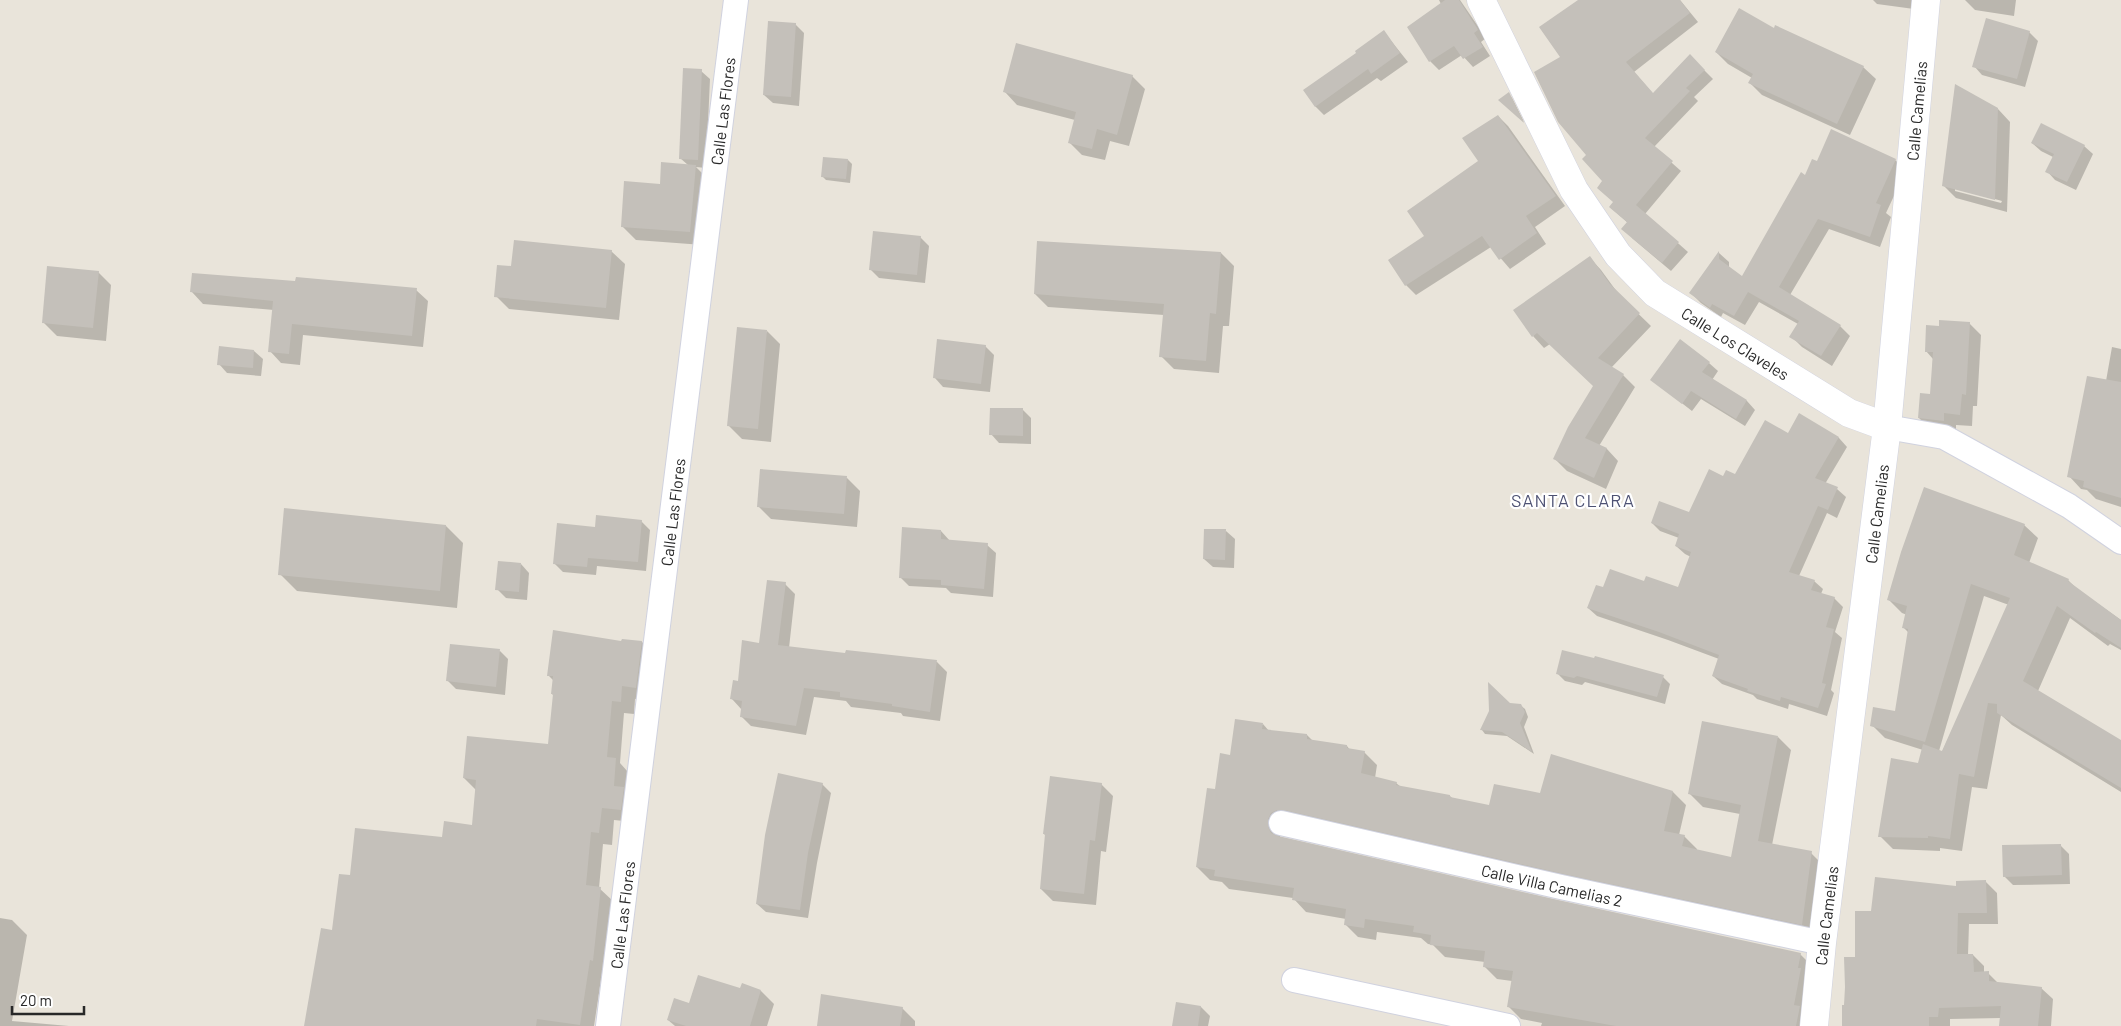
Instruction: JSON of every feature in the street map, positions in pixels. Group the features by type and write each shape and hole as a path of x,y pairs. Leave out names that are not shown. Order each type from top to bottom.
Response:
{"street":[{"name":"Calle Las Flores","path":"608,1026 736,0"},
{"name":"Calle Los Claveles","path":"1481,0 1574,190 1618,255 1655,293 1850,413 1887,427 1944,436 2068,506 2121,542"},
{"name":"Calle Camelias","path":"1814,1026 1822,943 1887,427 1926,0"},
{"name":"Calle Villa Camelias 2","path":"1281,823 1822,943"},
{"path":"1294,980 1508,1026"}],"building":[{"path":"1445,0 1459,0 1477,28 1478,30 1474,33 1483,47 1463,59 1454,46 1429,62 1407,27"},
{"path":"1578,0 1680,0 1690,13 1626,62 1653,93 1690,54 1705,70 1686,88 1690,91 1645,138 1673,161 1636,205 1679,242 1662,263 1621,229 1627,222 1609,207 1613,202 1597,188 1602,181 1582,159 1586,155 1558,122 1534,72 1560,57 1539,27"},
{"path":"1739,8 1774,28 1775,25 1864,66 1837,124 1748,83 1753,74 1715,52"},
{"path":"1986,18 2030,31 2017,79 1972,67"},
{"path":"768,21 796,23 791,97 763,95"},
{"path":"1384,30 1400,53 1371,74 1368,69 1315,107 1303,90 1356,53 1355,51"},
{"path":"1016,43 1133,75 1117,135 1097,129 1092,149 1068,143 1076,112 1003,92"},
{"path":"683,68 702,69 698,160 679,159"},
{"path":"1955,84 1998,108 1995,200 1942,186"},
{"path":"1509,92 1524,123 1498,100"},
{"path":"1498,115 1556,196 1526,216 1537,233 1499,260 1482,236 1405,286 1388,260 1424,236 1407,211 1478,161 1462,138"},
{"path":"2041,123 2085,145 2067,182 2045,172 2054,154 2031,143"},
{"path":"1831,129 1896,159 1876,203 1881,205 1870,237 1818,219 1779,287 1841,325 1821,356 1789,337 1799,321 1748,292 1734,316 1712,304 1710,308 1689,293 1719,251 1719,259 1742,276 1801,172 1805,175 1812,159 1817,161"},
{"path":"823,157 848,159 846,179 821,177"},
{"path":"661,162 696,165 690,232 621,227 624,181 660,184"},
{"path":"873,231 921,236 917,275 869,270"},
{"path":"514,240 612,250 606,308 494,297 497,265 511,266"},
{"path":"1037,241 1221,252 1216,314 1210,313 1206,361 1159,357 1164,304 1034,294"},
{"path":"1590,256 1610,284 1640,313 1598,358 1624,374 1585,438 1607,448 1594,478 1553,459 1568,427 1593,386 1537,333 1532,337 1513,310"},
{"path":"47,266 99,271 93,328 42,323"},
{"path":"192,273 295,281 296,277 417,288 412,336 292,324 289,354 268,352 273,301 190,292"},
{"path":"1939,320 1970,322 1966,395 1962,394 1960,415 1944,413 1944,421 1918,418 1920,393 1930,394 1933,352 1925,352 1926,325 1939,326"},
{"path":"737,327 767,330 758,429 727,426"},
{"path":"937,339 986,345 981,384 933,378"},
{"path":"1680,339 1710,362 1702,372 1747,400 1736,419 1691,391 1682,404 1650,380"},
{"path":"219,346 254,350 253,368 217,365"},
{"path":"2087,376 2121,382 2121,498 2083,487 2084,481 2067,477"},
{"path":"990,408 1023,408 1023,436 989,435"},
{"path":"1799,413 1839,437 1815,478 1838,487 1828,510 1818,506 1789,572 1815,580 1811,590 1835,597 1826,627 1834,629 1822,683 1826,684 1818,708 1781,697 1780,701 1747,691 1748,689 1712,676 1719,655 1659,632 1587,608 1596,585 1603,587 1610,569 1644,581 1646,576 1678,587 1691,552 1675,546 1679,534 1651,523 1659,501 1689,512 1709,469 1723,476 1726,470 1735,474 1765,420 1788,433"},
{"path":"760,469 847,476 844,514 757,507"},
{"path":"1924,487 2025,524 2014,555 2069,579 2068,581 2121,620 2121,648 2095,633 2057,606 2023,681 2121,740 2121,788 1997,713 1997,704 1988,703 1974,777 1959,774 1950,839 1928,836 1928,838 1878,837 1891,758 1918,763 1923,744 1942,751 2010,598 1971,584 1925,742 1870,726 1873,707 1895,711 1908,629 1902,628 1907,606 1887,600 1901,552"},
{"path":"284,508 446,525 440,591 278,575"},
{"path":"596,515 642,520 638,562 588,558 587,567 553,564 557,523 595,527"},
{"path":"902,527 941,530 941,539 988,543 984,589 941,585 941,580 899,578"},
{"path":"1204,529 1226,529 1225,560 1203,559"},
{"path":"498,561 521,563 519,592 495,590"},
{"path":"767,580 786,582 778,645 845,653 846,650 937,660 930,712 892,706 892,704 840,697 840,692 804,688 796,726 740,717 742,701 730,699 733,680 738,681 742,640 759,643"},
{"path":"553,630 621,641 622,639 642,641 636,688 622,686 621,702 612,701 607,757 616,758 614,786 624,787 621,810 602,808 599,833 591,832 586,885 601,887 593,961 590,960 580,1025 537,1019 536,1026 304,1026 321,928 332,930 339,874 350,875 355,828 442,837 444,821 472,825 476,780 463,778 467,736 548,744 553,676 547,676"},
{"path":"450,644 500,649 496,687 446,681"},
{"path":"1562,650 1594,658 1595,656 1664,675 1657,697 1577,676 1574,678 1556,674"},
{"path":"1488,682 1510,703 1521,704 1525,712 1520,723 1532,752 1502,732 1480,730 1489,711"},
{"path":"1235,719 1263,723 1262,729 1307,734 1307,739 1347,745 1347,748 1365,751 1361,773 1397,782 1396,785 1450,795 1450,797 1489,805 1494,784 1540,793 1551,754 1673,791 1664,831 1685,835 1682,846 1731,857 1741,805 1688,794 1702,721 1778,736 1758,841 1812,851 1802,925 1564,874 1284,810 1277,810 1271,813 1268,819 1268,827 1271,833 1278,836 1801,953 1798,968 1801,968 1794,1005 1800,1006 1796,1026 1616,1026 1507,1007 1513,971 1483,967 1485,951 1430,945 1431,935 1413,932 1414,926 1365,919 1364,928 1344,925 1346,909 1292,900 1294,888 1214,876 1215,870 1196,867 1207,788 1215,789 1220,753 1230,755"},
{"path":"778,773 823,783 808,853 800,910 756,904 765,835"},
{"path":"1050,776 1102,783 1095,841 1090,840 1084,894 1040,889 1045,834 1043,834"},
{"path":"2061,844 2062,875 2003,877 2002,845"},
{"path":"1875,877 1956,886 1956,881 1986,880 1987,913 1958,913 1957,954 1973,954 1974,972 1989,971 1989,981 2042,987 2038,1026 1999,1026 2001,1006 1939,1008 1938,1017 1929,1017 1929,1026 1842,1026 1842,1005 1844,1005 1845,987 1844,957 1855,957 1855,911 1871,911"},
{"path":"698,975 740,988 742,983 761,990 750,1026 686,1026 667,1020 674,998 689,1003"},
{"path":"821,994 903,1007 900,1026 817,1026"},
{"path":"1176,1002 1201,1006 1198,1026 1172,1026"}],"district":[{"name":"SANTA CLARA","path":"1573,500"}]}
